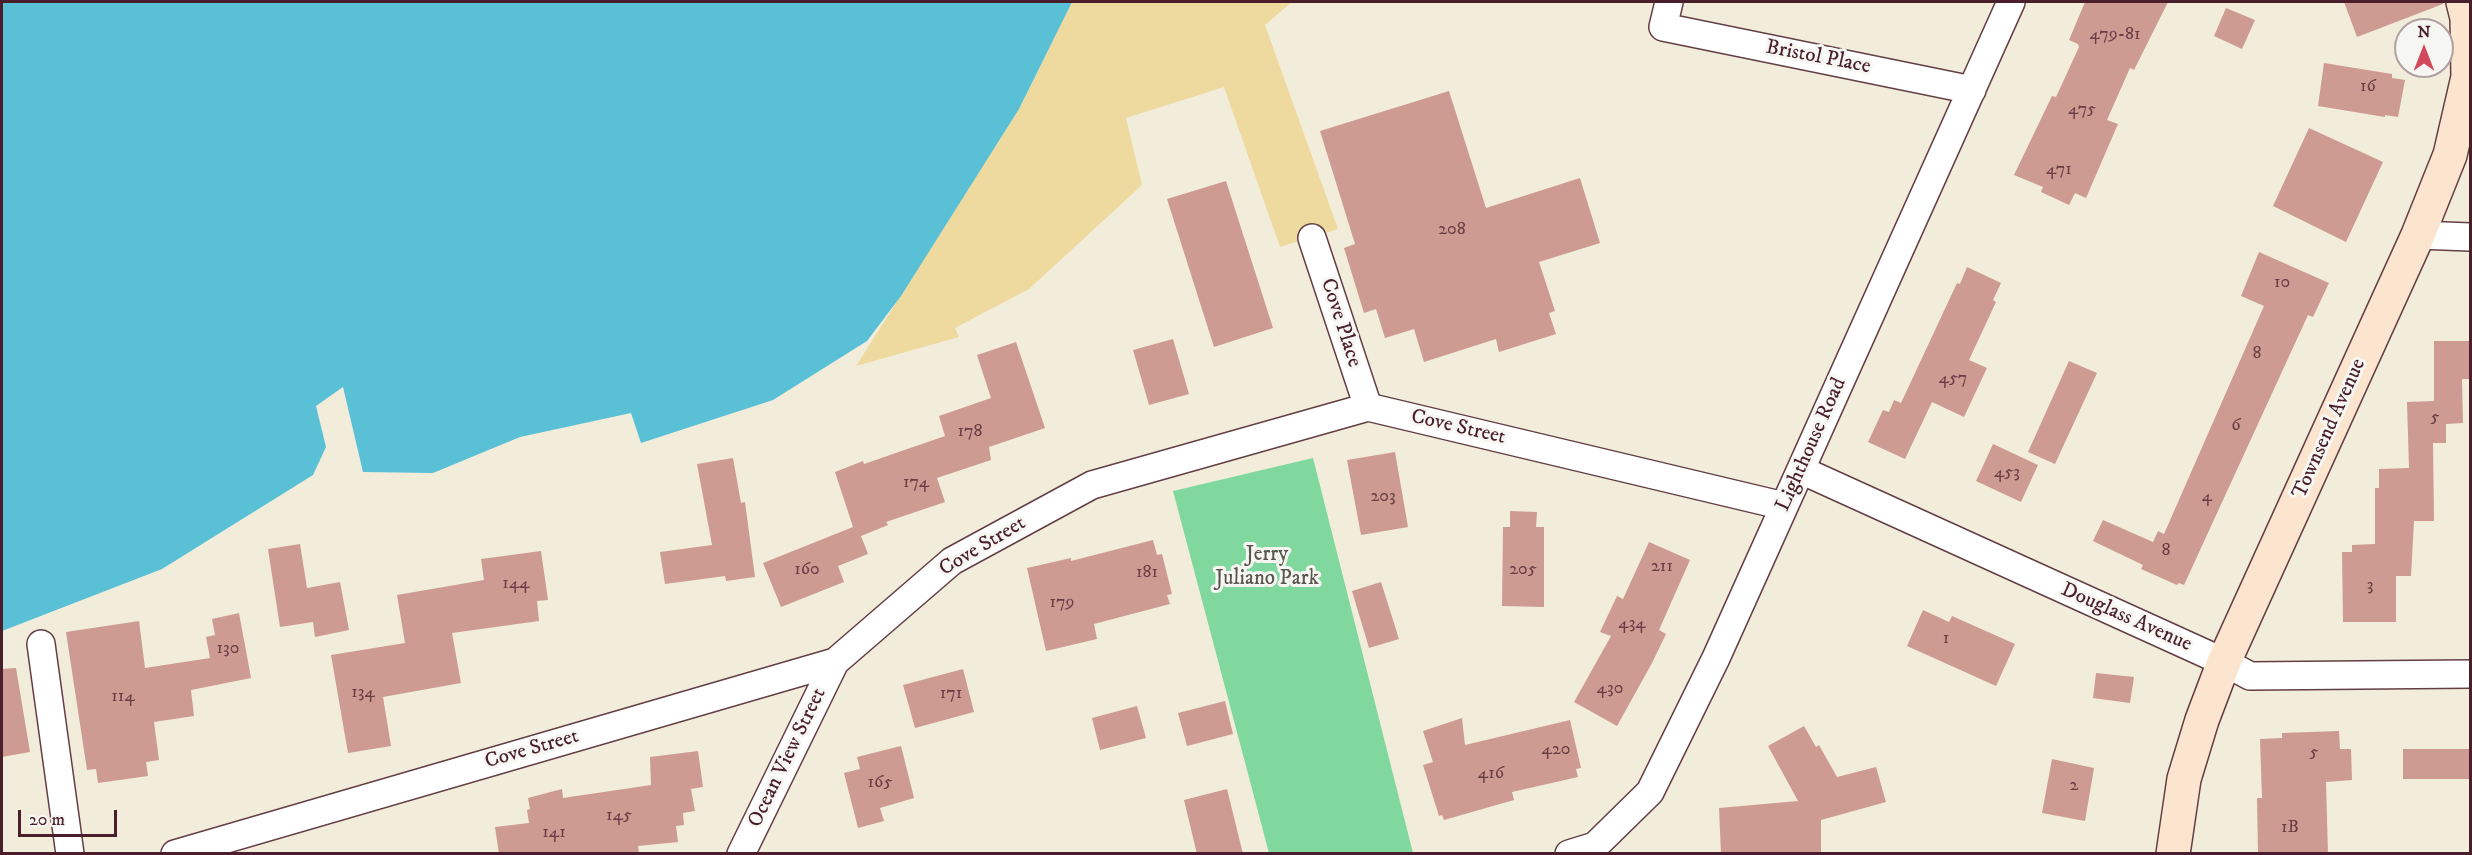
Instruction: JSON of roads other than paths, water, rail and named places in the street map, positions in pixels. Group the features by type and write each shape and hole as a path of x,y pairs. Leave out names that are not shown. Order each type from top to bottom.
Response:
{"main road":[{"name":"Townsend Avenue","path":"2173,854 2184,779 2202,720 2224,662 2418,235 2450,155 2468,77 2467,18 2463,2"}],"street":[{"name":"Lighthouse Road","path":"1569,854 1596,850 1650,792 1716,658 2011,2"},
{"name":"Bristol Place","path":"1666,14 1972,90"},
{"path":"2418,235 2470,237"},
{"name":"Cove Place","path":"1312,238 1368,407"},
{"name":"Cove Street","path":"175,854 835,662 952,561 1092,485 1368,407 1784,506"},
{"name":"Douglass Avenue","path":"1801,470 2224,662 2250,676 2470,674"},
{"path":"40,644 70,854"},
{"name":"Ocean View Street","path":"741,854 835,662"}],"water":[{"path":"2,2 1072,2 1019,109 901,296 867,341 773,400 641,443 631,413 520,437 433,473 363,472 343,387 316,406 326,447 313,475 162,569 2,631"}],"park label":[{"name":"Jerry Juliano Park","path":"1267,568"}]}
